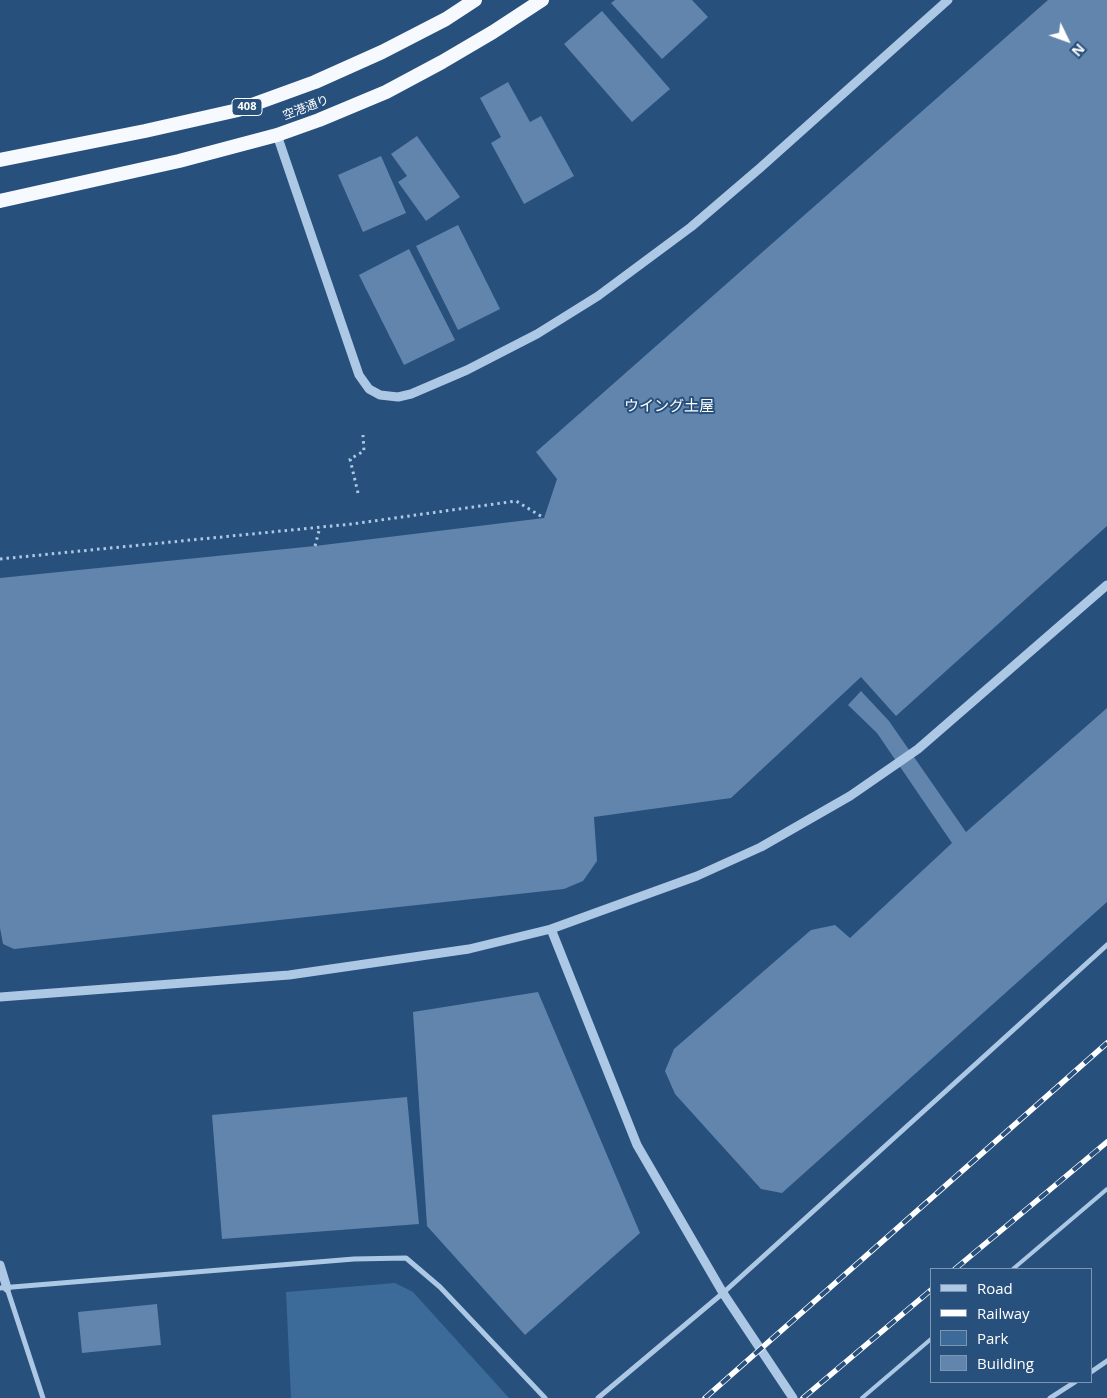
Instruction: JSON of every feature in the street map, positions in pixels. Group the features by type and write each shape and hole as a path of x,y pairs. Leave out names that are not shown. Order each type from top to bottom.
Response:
{"highway":[{"name":"空港通り","path":"0,160 238,110 315,82 382,52 446,19 475,0"},
{"name":"空港通り","path":"0,201 179,161 277,135 319,120 386,92 485,37 542,0"}],"street":[{"path":"277,135 359,375 369,389 380,395 398,397 411,394 467,370 536,334 598,296 691,227 948,0"},
{"path":"0,997 289,975 469,949 551,929 697,876 761,847 850,796 918,749 1107,585"},
{"path":"551,929 637,1145 723,1292 793,1398"},
{"path":"598,1398 723,1292 1107,945"},
{"path":"4,1288 354,1259 406,1258 440,1287 544,1398"},
{"path":"0,1265 4,1288 43,1398"},
{"path":"1092,1371 1107,1362"},
{"path":"1050,1398 1073,1383"}],"lane":[{"path":"1014,1268 1107,1189"},
{"path":"862,1398 930,1340"}],"path":[{"path":"358,493 350,459 364,451 363,435"},
{"path":"0,559 352,524 516,501 544,518"},
{"path":"315,546 320,527"}],"green space":[{"path":"395,1283 413,1292 509,1398 291,1398 286,1292"}],"building":[{"path":"615,0 692,0 708,17 662,59 611,3"},
{"path":"1048,0 1107,0 1107,526 896,716 861,677 731,798 594,817 597,861 583,881 564,889 14,949 3,944 0,928 0,578 315,546 544,518 557,479 536,452"},
{"path":"602,11 670,89 632,122 564,44"},
{"path":"508,82 530,122 541,116 574,176 524,204 491,143 501,137 480,98"},
{"path":"417,136 460,197 426,221 398,182 407,176 391,154"},
{"path":"381,156 406,213 363,232 338,175"},
{"path":"458,225 500,309 458,330 416,246"},
{"path":"409,249 455,340 404,365 359,275"},
{"path":"861,691 889,721 966,832 1107,708 1107,902 782,1193 761,1189 675,1094 665,1071 674,1049 811,930 835,925 850,938 952,843 877,733 848,705"},
{"path":"538,992 640,1233 525,1335 427,1226 413,1012"},
{"path":"407,1097 419,1224 222,1239 212,1115"},
{"path":"157,1304 161,1345 82,1353 78,1312"}],"railway":[{"path":"705,1398 1107,1043"},
{"path":"956,1268 1107,1142"},
{"path":"803,1398 930,1291"}],"district":[{"name":"ウイング土屋","path":"669,407"}]}
